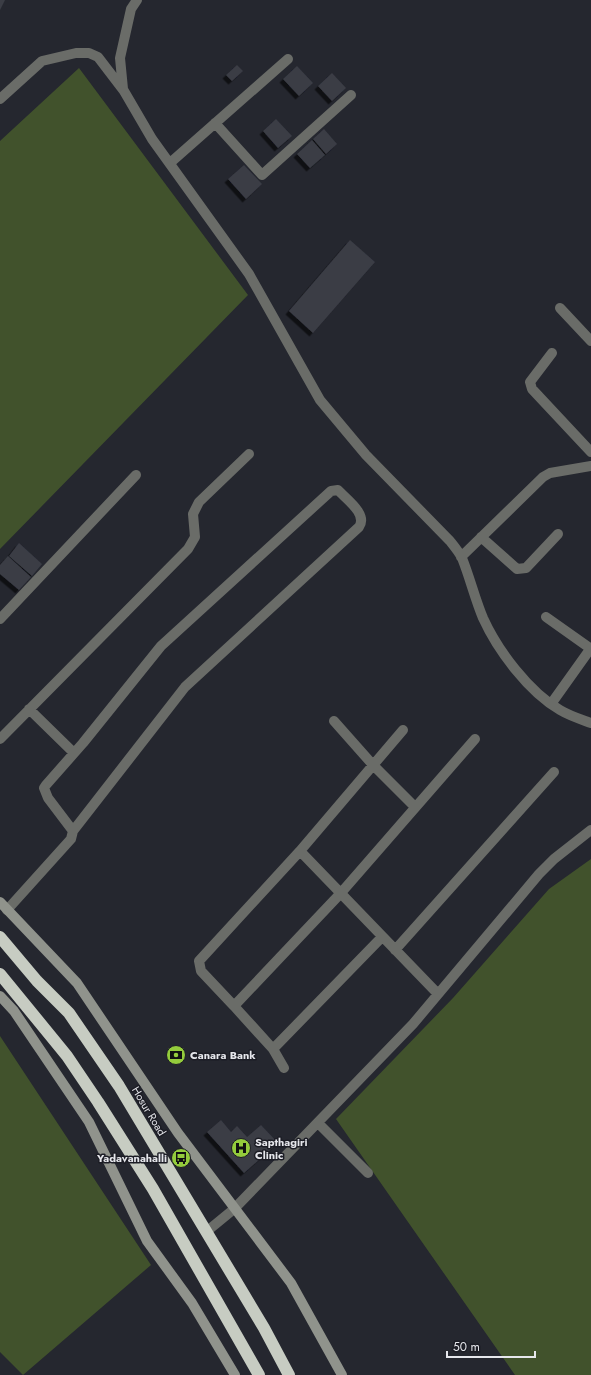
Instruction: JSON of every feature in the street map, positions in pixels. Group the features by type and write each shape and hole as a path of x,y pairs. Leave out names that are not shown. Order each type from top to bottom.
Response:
{"highway":[{"name":"Hosur Road","path":"0,937 37,981 69,1013 118,1086 206,1232 289,1375"},
{"path":"0,974 67,1056 98,1102 153,1189 259,1375"}],"street":[{"path":"124,91 120,58 132,9 137,0"},
{"path":"0,99 42,61 76,53 89,53 98,57 124,91 152,139 249,274 320,400 366,455 450,541 461,557 484,619 497,643 526,681 551,704 569,715 591,723"},
{"path":"170,163 288,59"},
{"path":"215,123 262,175 351,95"},
{"path":"560,308 591,341"},
{"path":"552,353 532,377 530,382 532,389 591,452"},
{"path":"0,739 188,549 194,537 193,514 199,502 250,454"},
{"path":"461,557 543,477 550,473 591,466"},
{"path":"0,619 136,475"},
{"path":"73,831 48,798 44,788 161,646 331,491 338,490 360,515 362,520 359,527 185,687 73,831 71,839 4,906 77,983 178,1133 291,1283 342,1375"},
{"path":"481,537 517,568 522,569 526,568 558,534"},
{"path":"546,617 591,649 551,704"},
{"path":"29,709 74,753"},
{"path":"334,721 373,765 415,807"},
{"path":"284,1068 273,1049 242,1013 201,971 199,961 300,851 403,730"},
{"path":"234,1006 340,894 475,739"},
{"path":"395,950 554,772"},
{"path":"206,1232 234,1208 400,1039 539,874 554,859 591,830"},
{"path":"300,851 438,994"},
{"path":"273,1049 382,937"},
{"path":"0,996 14,1011 89,1122 146,1241 182,1289 235,1375"},
{"path":"318,1123 368,1173"}],"green space":[{"path":"79,68 248,295 0,549 0,141"},
{"path":"591,859 591,1375 515,1375 336,1119 453,998 549,889"},
{"path":"0,1036 151,1265 23,1375 0,1352"}],"building":[{"path":"0,0 5,0 0,10"},
{"path":"237,65 243,71 232,81 226,75"},
{"path":"297,66 313,83 299,96 283,79"},
{"path":"332,73 346,88 332,101 318,86"},
{"path":"276,119 292,136 278,148 263,131"},
{"path":"324,129 337,144 326,154 313,139"},
{"path":"312,140 325,155 310,168 297,154"},
{"path":"244,165 262,184 246,199 228,179"},
{"path":"350,240 375,262 313,333 289,311"},
{"path":"19,543 42,564 32,576 9,556"},
{"path":"8,556 31,577 19,590 0,574 0,565"},
{"path":"221,1120 231,1132 237,1126 247,1137 261,1125 278,1143 244,1173 207,1132"}],"place":[{"name":"Canara Bank","path":"176,1055"},
{"name":"Sapthagiri Clinic","path":"241,1148"},
{"name":"Yadavanahalli","path":"181,1158"}]}
